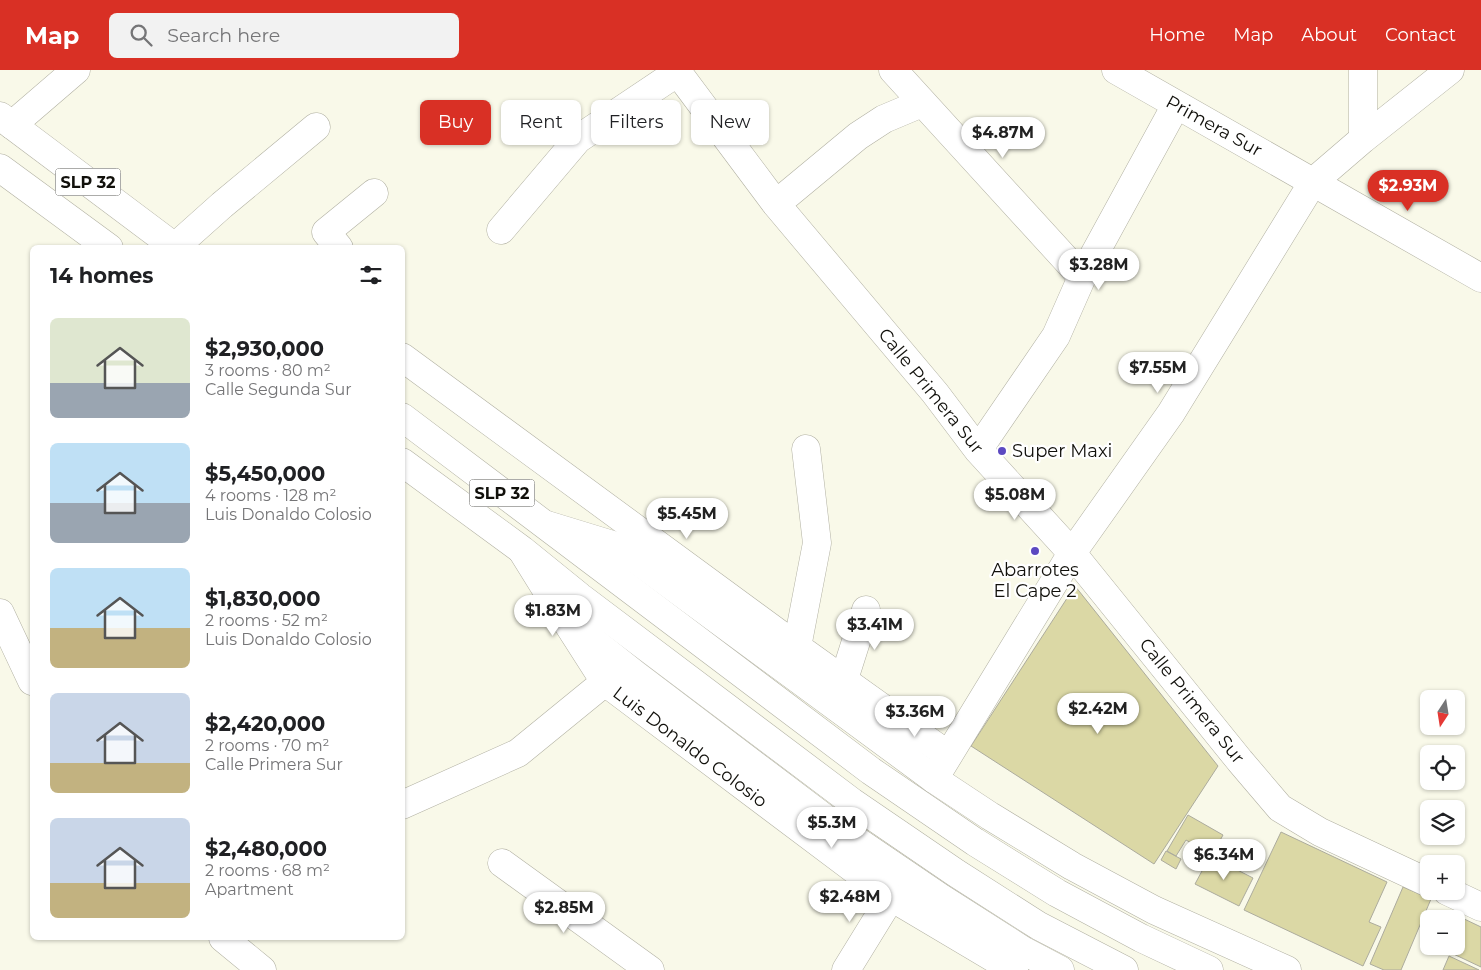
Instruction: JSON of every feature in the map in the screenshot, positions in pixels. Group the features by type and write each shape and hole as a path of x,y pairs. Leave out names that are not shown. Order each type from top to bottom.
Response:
{"main road":[{"path":"6,121 76,70"},
{"path":"892,70 1082,277"},
{"name":"Primera Sur","path":"1116,70 1481,278"},
{"path":"1363,70 1363,139"},
{"path":"934,779 1072,553 1171,413 1313,182 1363,139 1450,70"},
{"path":"501,230 578,139 677,71"},
{"name":"Calle Primera Sur","path":"677,71 776,204 934,393 978,450 1072,553 1280,808 1320,832 1420,879"},
{"path":"776,204 858,136 884,119 922,102"},
{"path":"978,450 1056,336 1082,277 1176,105"},
{"name":"SLP 32","path":"6,121 172,245"},
{"path":"177,245 316,127"},
{"name":"SLP 32","path":"0,168 105,245"},
{"path":"337,245 326,232 374,193"},
{"path":"405,359 797,647 948,755"},
{"name":"SLP 32","path":"405,419 863,765 974,842 1057,893 1141,938 1209,970"},
{"path":"797,647 817,543 806,449"},
{"name":"SLP 32","path":"405,464 522,550 572,608 956,873 1039,926 1124,970"},
{"path":"544,524 619,547 934,779 1072,866 1154,910 1287,970"},
{"path":"572,608 637,676 835,826 940,898 1024,951 1060,970"},
{"name":"Luis Donaldo Colosio","path":"572,608 605,682 891,897 1014,970"},
{"path":"844,679 866,610"},
{"path":"0,613 30,677"},
{"path":"405,804 518,753 605,682"},
{"path":"502,864 650,970"},
{"path":"846,970 891,897"},
{"path":"1465,899 1481,907"},
{"path":"225,940 262,970"}],"building":[{"path":"1075,586 1218,766 1154,864 971,746"},
{"path":"1188,815 1223,835 1212,855 1186,840 1176,856 1167,851"},
{"path":"1281,832 1387,882 1369,922 1381,927 1363,966 1244,910"},
{"path":"1166,851 1181,859 1176,869 1161,860"},
{"path":"1210,856 1253,878 1239,906 1195,884"},
{"path":"1403,887 1420,894 1420,900 1431,900 1426,910 1420,910 1420,925 1401,970 1384,970 1370,964"},
{"path":"1465,919 1481,927 1481,967 1456,955 1465,955"},
{"path":"1449,956 1479,970 1443,970"}],"place":[{"name":"Super Maxi","path":"1002,451"},
{"name":"Abarrotes El Cape 2","path":"1035,551"}]}
